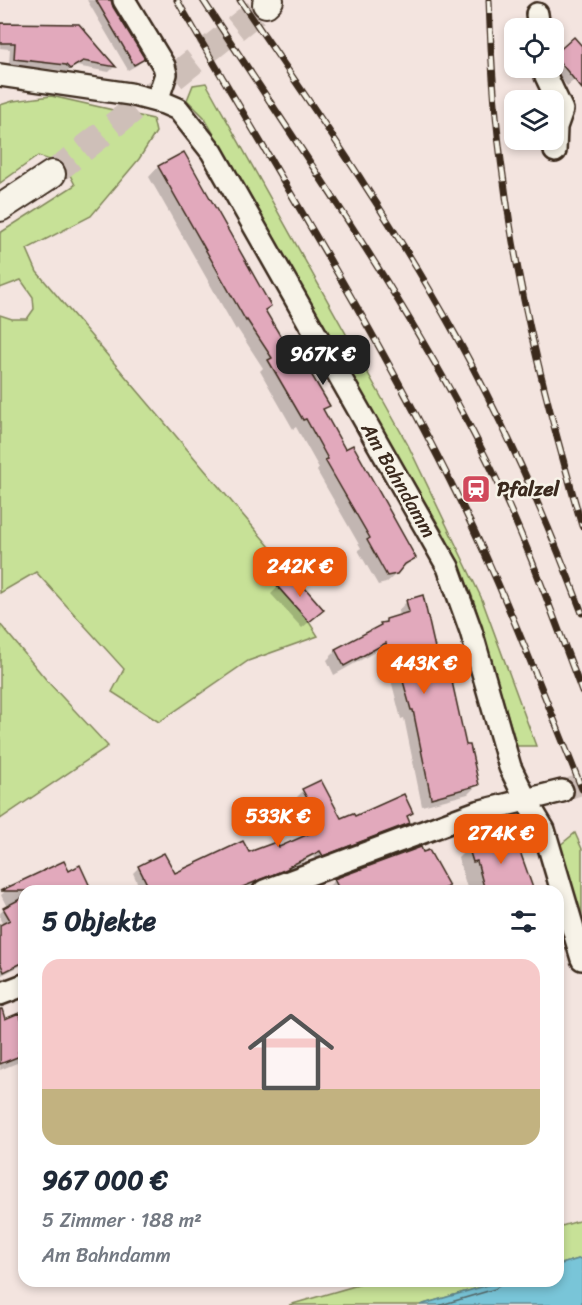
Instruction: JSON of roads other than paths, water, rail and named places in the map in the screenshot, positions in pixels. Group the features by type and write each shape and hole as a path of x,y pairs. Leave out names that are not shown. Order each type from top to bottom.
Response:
{"main road":[{"path":"0,208 52,174"}],"street":[{"path":"124,0 164,66 166,74 157,101"},
{"name":"Am Bahndamm","path":"0,75 130,94 157,101 178,109 212,152 448,567 471,631 510,767 544,830 560,885"},
{"path":"548,78 572,109 556,127 555,151"},
{"path":"280,885 477,812 562,791"},
{"name":"Am Bahndamm","path":"564,898 582,959"},
{"path":"0,994 18,986"}],"water":[{"path":"582,1258 582,1305 420,1305 482,1287 564,1287 564,1263"}],"tunnel":[{"path":"52,174 266,4"},
{"path":"562,791 582,784"}],"railway":[{"path":"177,0 323,248 428,437 493,572 582,789"},
{"path":"203,0 355,231 427,349 460,409 492,470 517,525 582,692"},
{"path":"240,0 379,208 456,336 524,472 582,613"},
{"path":"489,0 498,137 510,226 547,398 582,526"}],"place":[{"name":"Pfalzel","path":"476,489"}]}
